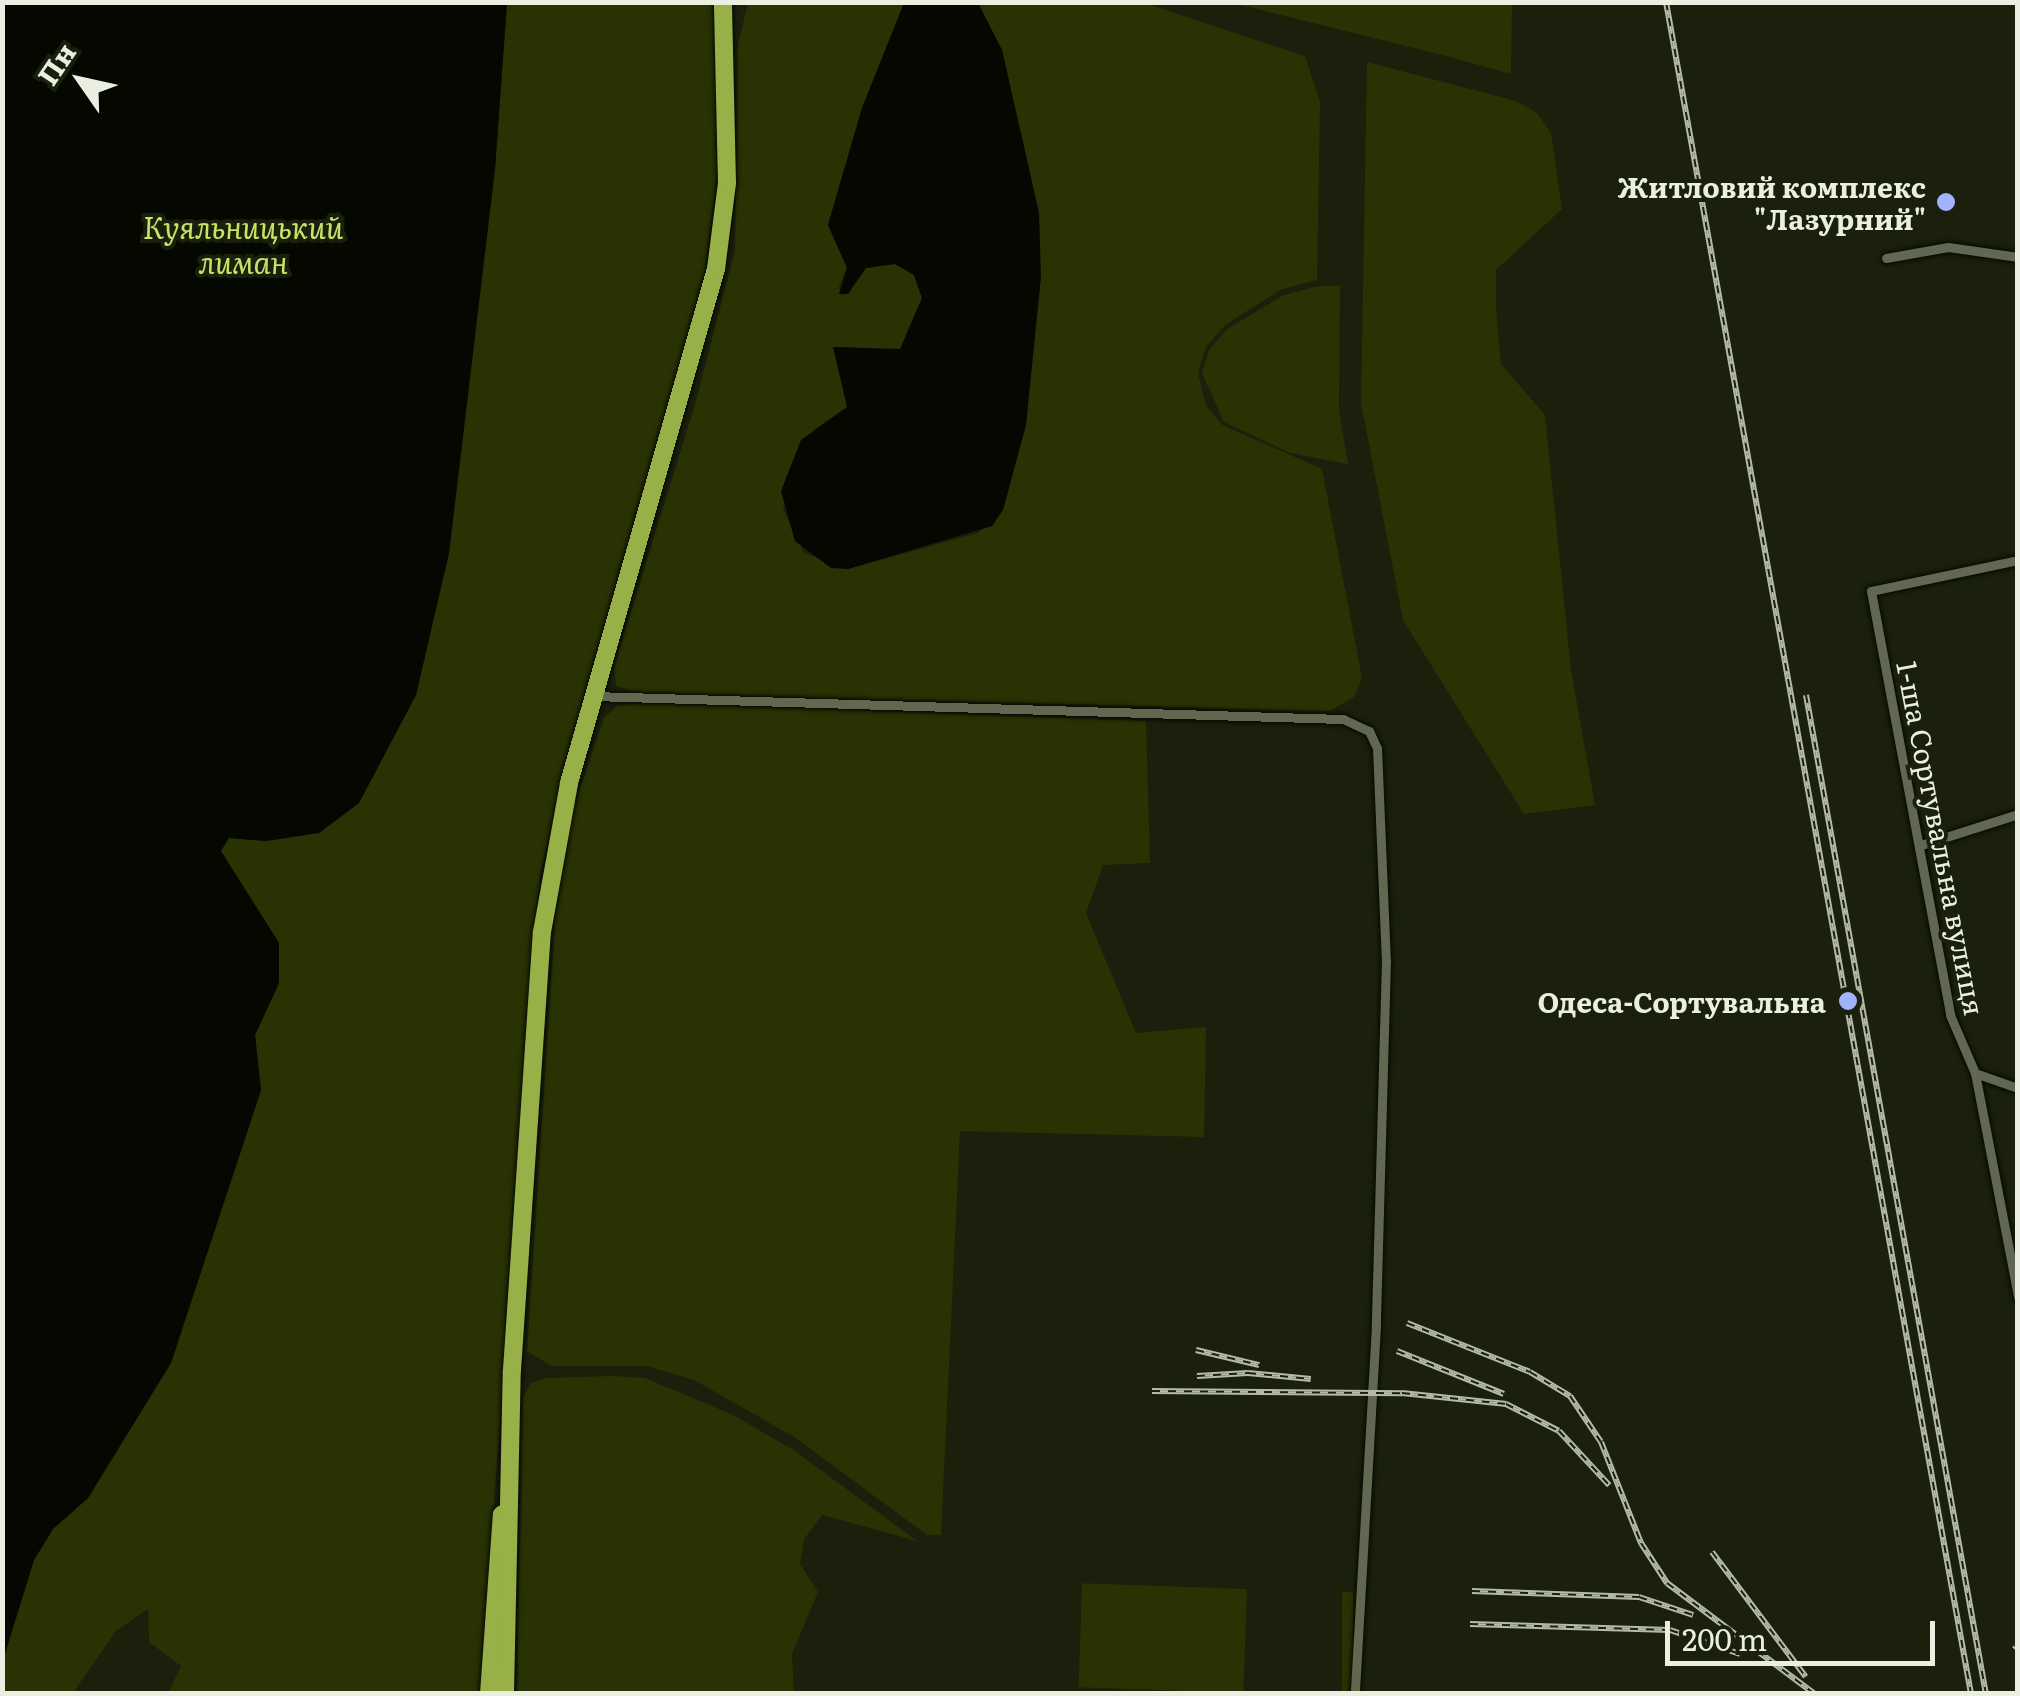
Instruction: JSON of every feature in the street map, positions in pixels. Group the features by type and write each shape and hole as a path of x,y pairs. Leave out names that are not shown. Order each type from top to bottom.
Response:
{"highway":[{"path":"489,1694 542,932 551,863 593,696 716,269 727,184 723,2"},
{"path":"505,1694 510,1429"}],"street":[{"path":"1886,258 1948,247 2018,256"},
{"name":"1-ша Сортувальна вулиця","path":"2018,560 1872,592 1950,1015 1975,1073 2018,1296"},
{"path":"593,696 1343,719 1369,731 1376,748 1386,960 1376,1326 1356,1694"},
{"path":"1921,845 2018,814"},
{"path":"1975,1073 2018,1088"}],"green space":[{"path":"507,3 713,3 720,147 703,288 573,733 540,875 480,1693 168,1693 181,1666 149,1642 148,1609 116,1631 73,1693 3,1694 3,1660 34,1560 53,1529 88,1498 171,1363 261,1090 255,1035 279,983 279,943 220,852 229,838 266,841 319,833 359,803 416,695 449,553 495,169"},
{"path":"748,3 904,3 862,108 828,225 847,268 839,286 842,296 866,268 895,264 914,275 922,298 900,350 834,347 847,407 815,429 783,509 804,553 848,569 978,533 1003,510 1025,425 1039,213 1002,50 978,3 1144,3 1305,56 1320,102 1317,280 1282,289 1225,325 1206,347 1198,373 1206,405 1222,425 1322,469 1362,678 1354,697 1330,711 636,693 616,686 614,667 696,401 735,250 738,44"},
{"path":"1233,3 1512,3 1511,74 1446,56"},
{"path":"1367,62 1516,101 1537,113 1551,133 1562,209 1496,270 1496,307 1501,364 1545,415 1571,670 1595,805 1524,814 1403,620 1361,403"},
{"path":"1318,286 1340,286 1339,411 1348,464 1290,453 1224,422 1202,373 1209,350 1227,329 1284,295"},
{"path":"618,705 1146,721 1150,863 1103,865 1086,913 1136,1033 1206,1027 1204,1137 960,1131 941,1535 927,1535 796,1438 694,1380 647,1366 552,1366 527,1351 556,907 567,828 604,718"},
{"path":"546,1378 645,1378 731,1414 795,1451 917,1541 822,1515 804,1539 800,1564 818,1592 792,1654 794,1693 517,1693 523,1397 531,1383"},
{"path":"1082,1583 1247,1589 1243,1693 1078,1687"},
{"path":"1342,1592 1353,1592 1353,1693 1342,1693"}],"water":[{"name":"Куяльницький лиман","path":"3,2 507,3 495,169 449,553 416,695 359,803 319,833 266,841 229,838 221,851 279,943 279,983 255,1035 261,1090 171,1363 88,1498 53,1529 34,1560 3,1660"},
{"path":"904,3 978,3 1002,50 1039,213 1041,277 1026,425 1003,510 992,526 848,569 831,568 795,541 781,491 801,440 847,407 833,347 900,349 922,298 914,275 895,264 866,268 848,294 839,294 847,268 828,225 862,108"}],"railway":[{"path":"1666,2 1971,1694"},
{"path":"1806,695 1986,1694"},
{"path":"1407,1323 1530,1372 1570,1396 1601,1442 1641,1543 1667,1583 1815,1694"},
{"path":"1196,1350 1259,1365"},
{"path":"1397,1351 1504,1394"},
{"path":"1197,1376 1248,1373 1311,1379"},
{"path":"1152,1391 1402,1393 1506,1404 1559,1431 1609,1485"},
{"path":"1712,1552 1806,1677"},
{"path":"1472,1591 1639,1597 1693,1615"},
{"path":"1470,1624 1670,1630 1740,1654"},
{"path":"2014,1645 2018,1648"}],"place":[{"name":"Житловий комплекс \"Лазурний\"","path":"1946,202"},
{"name":"Одеса-Сортувальна","path":"1848,1001"}]}
